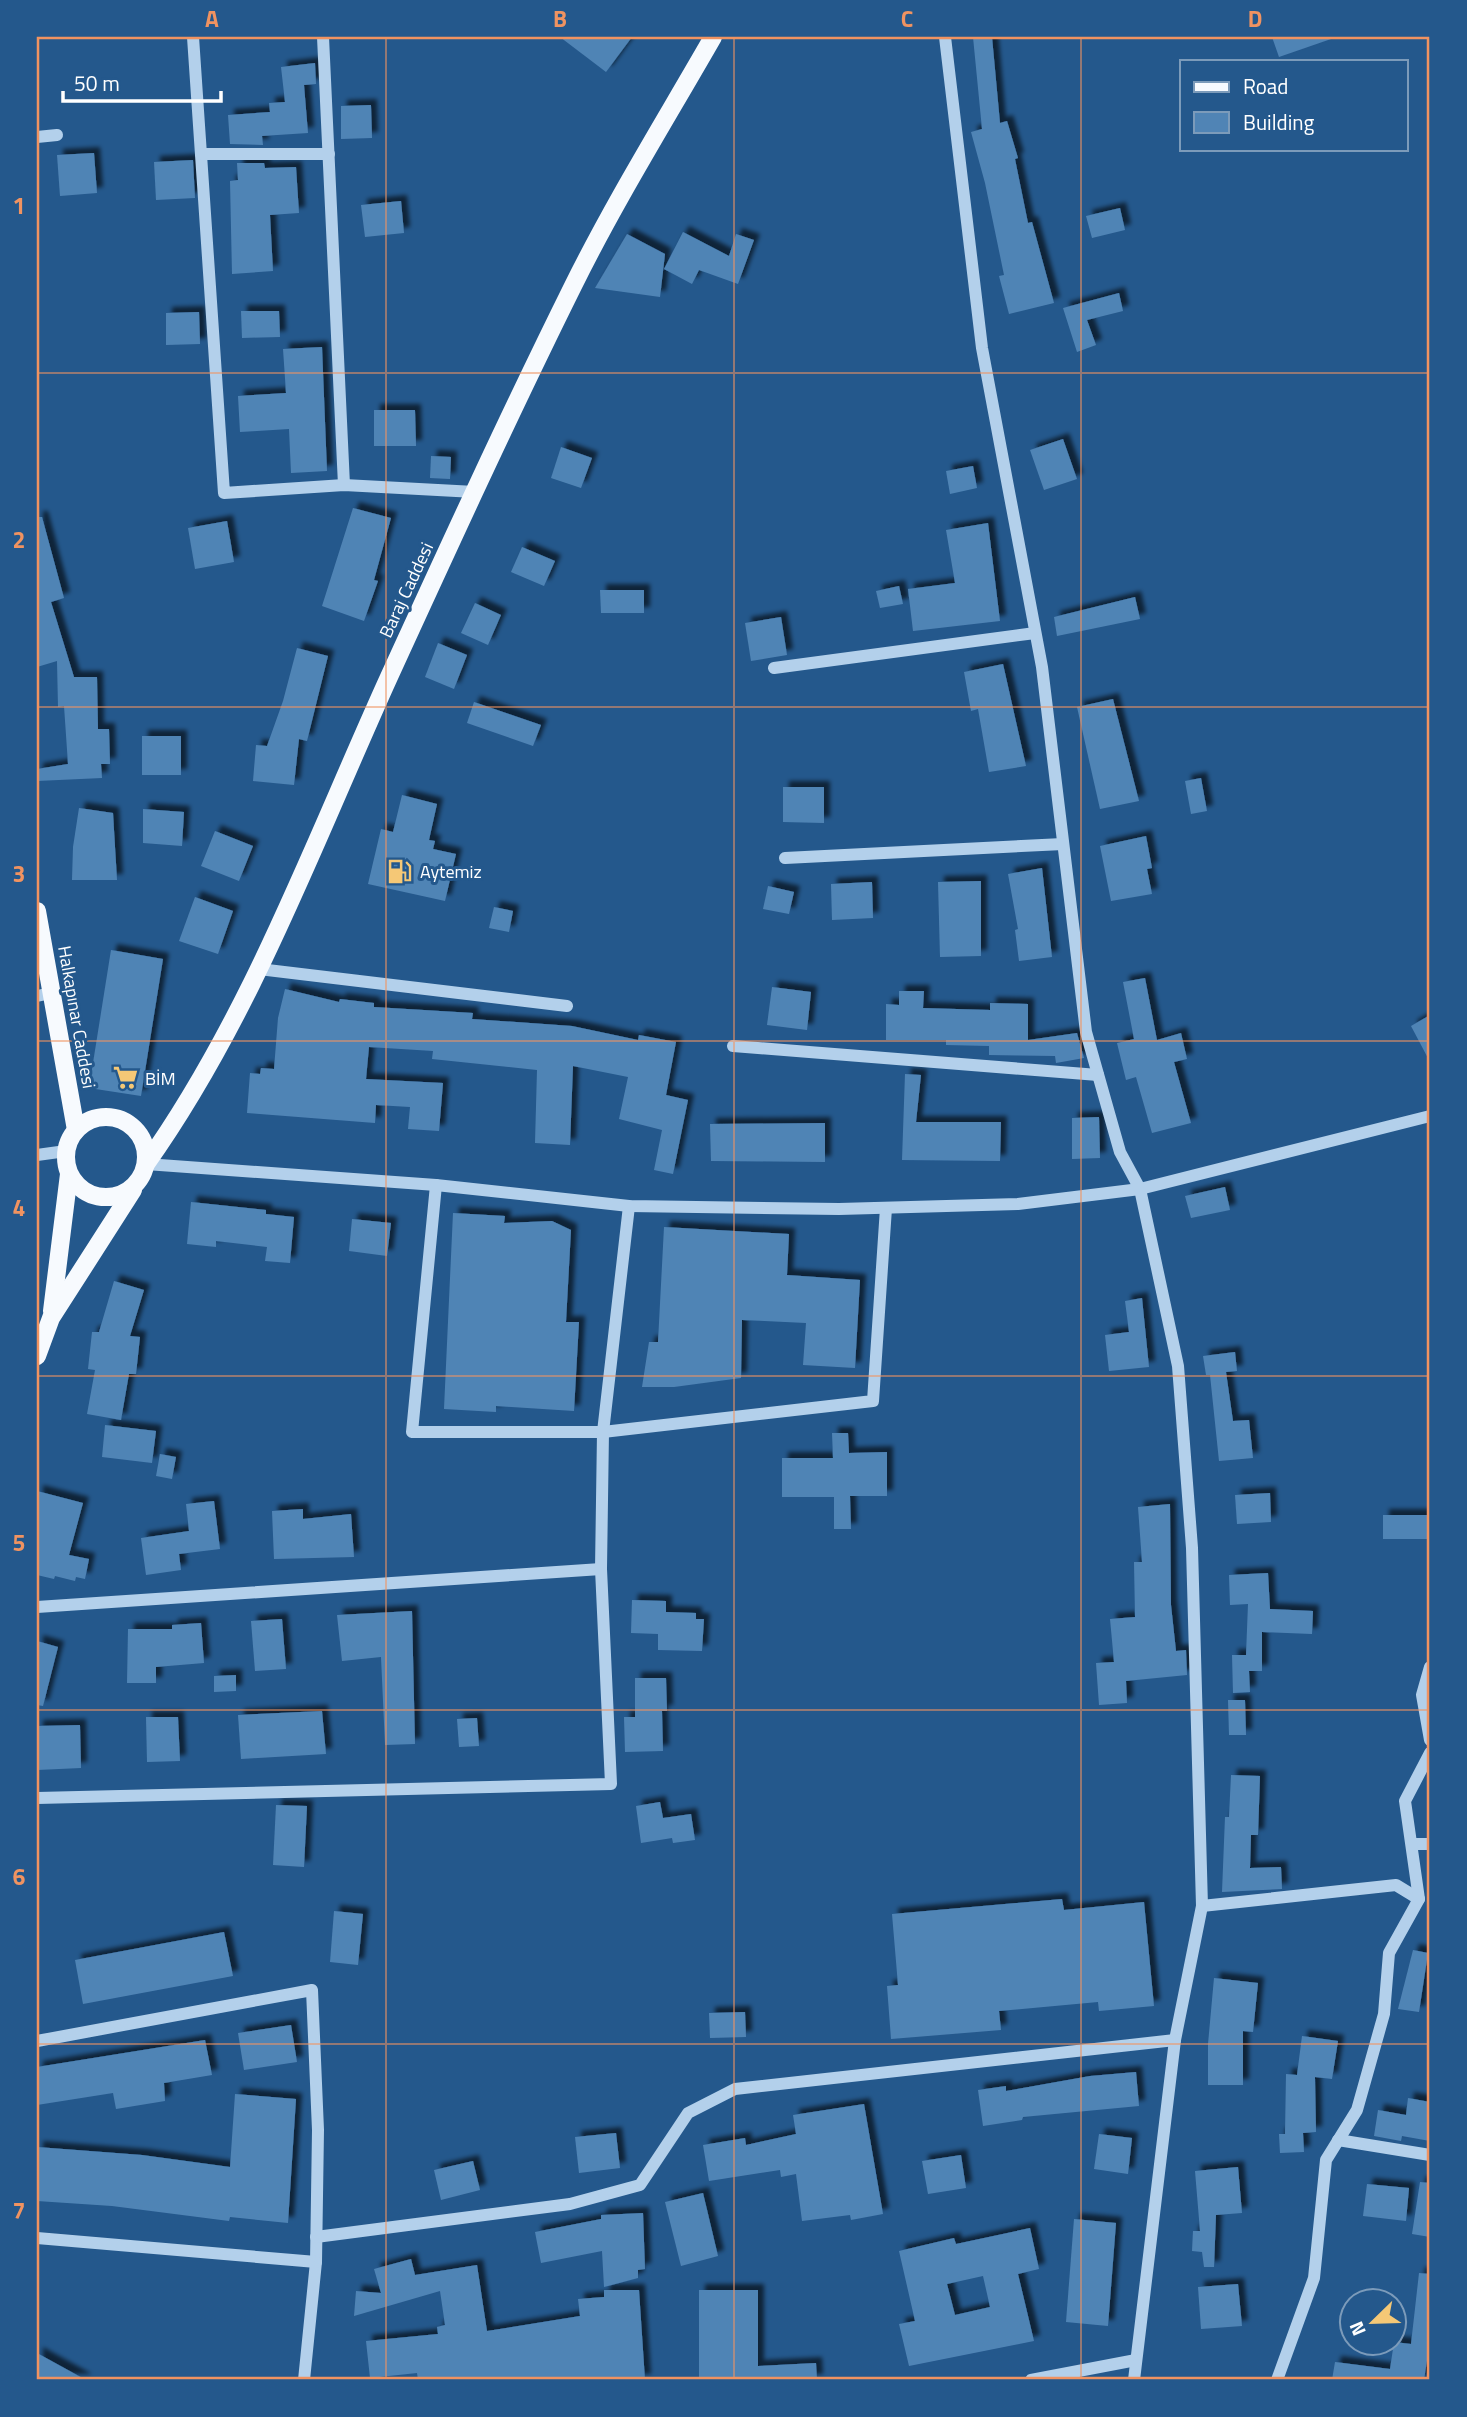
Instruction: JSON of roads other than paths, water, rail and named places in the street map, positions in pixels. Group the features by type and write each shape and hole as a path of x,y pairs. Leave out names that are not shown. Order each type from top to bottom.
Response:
{"main road":[{"name":"Baraj Caddesi","path":"146,1164 198,1086 259,969 475,492 574,284 713,37"},
{"name":"Halkapınar Caddesi","path":"37,911 44,995 76,1130"},
{"path":"37,1356 51,1318 136,1185 146,1164 143,1142 128,1124 118,1119 95,1118 76,1130 66,1151 69,1174 51,1318"},
{"path":"69,1174 83,1191 105,1198 127,1192 136,1185"}],"street":[{"path":"193,37 224,493 344,485 475,492"},
{"path":"323,37 344,485"},
{"path":"945,37 982,348 1035,634 1086,1032 1120,1153 1140,1189 1178,1366 1192,1548 1202,1906 1175,2040 1134,2380"},
{"path":"37,137 57,135"},
{"path":"201,154 329,154"},
{"path":"774,668 1035,634"},
{"path":"785,858 1063,844"},
{"path":"259,969 567,1006"},
{"path":"733,1046 1098,1075"},
{"path":"146,1164 436,1185 629,1206 886,1208 1018,1204 1140,1189 1430,1116"},
{"path":"37,1155 66,1151"},
{"path":"436,1185 412,1432 603,1432 873,1401 886,1208"},
{"path":"37,1798 611,1784 601,1569 603,1432 629,1206"},
{"path":"37,1607 601,1569"},
{"path":"1430,1667 1422,1695 1430,1740"},
{"path":"1277,2380 1314,2278 1326,2160 1357,2110 1384,2014 1389,1953 1419,1899 1405,1801 1430,1753"},
{"path":"1412,1844 1430,1844"},
{"path":"1202,1906 1396,1885 1419,1899"},
{"path":"37,2041 312,1990 318,2130 316,2262 304,2380"},
{"path":"316,2237 570,2204 640,2185 688,2113 735,2089 1175,2040"},
{"path":"1338,2140 1430,2155"},
{"path":"37,2238 316,2262"},
{"path":"1031,2380 1136,2360"}],"place":[{"name":"Aytemiz","path":"400,871"},
{"name":"BİM","path":"125,1078"}]}
